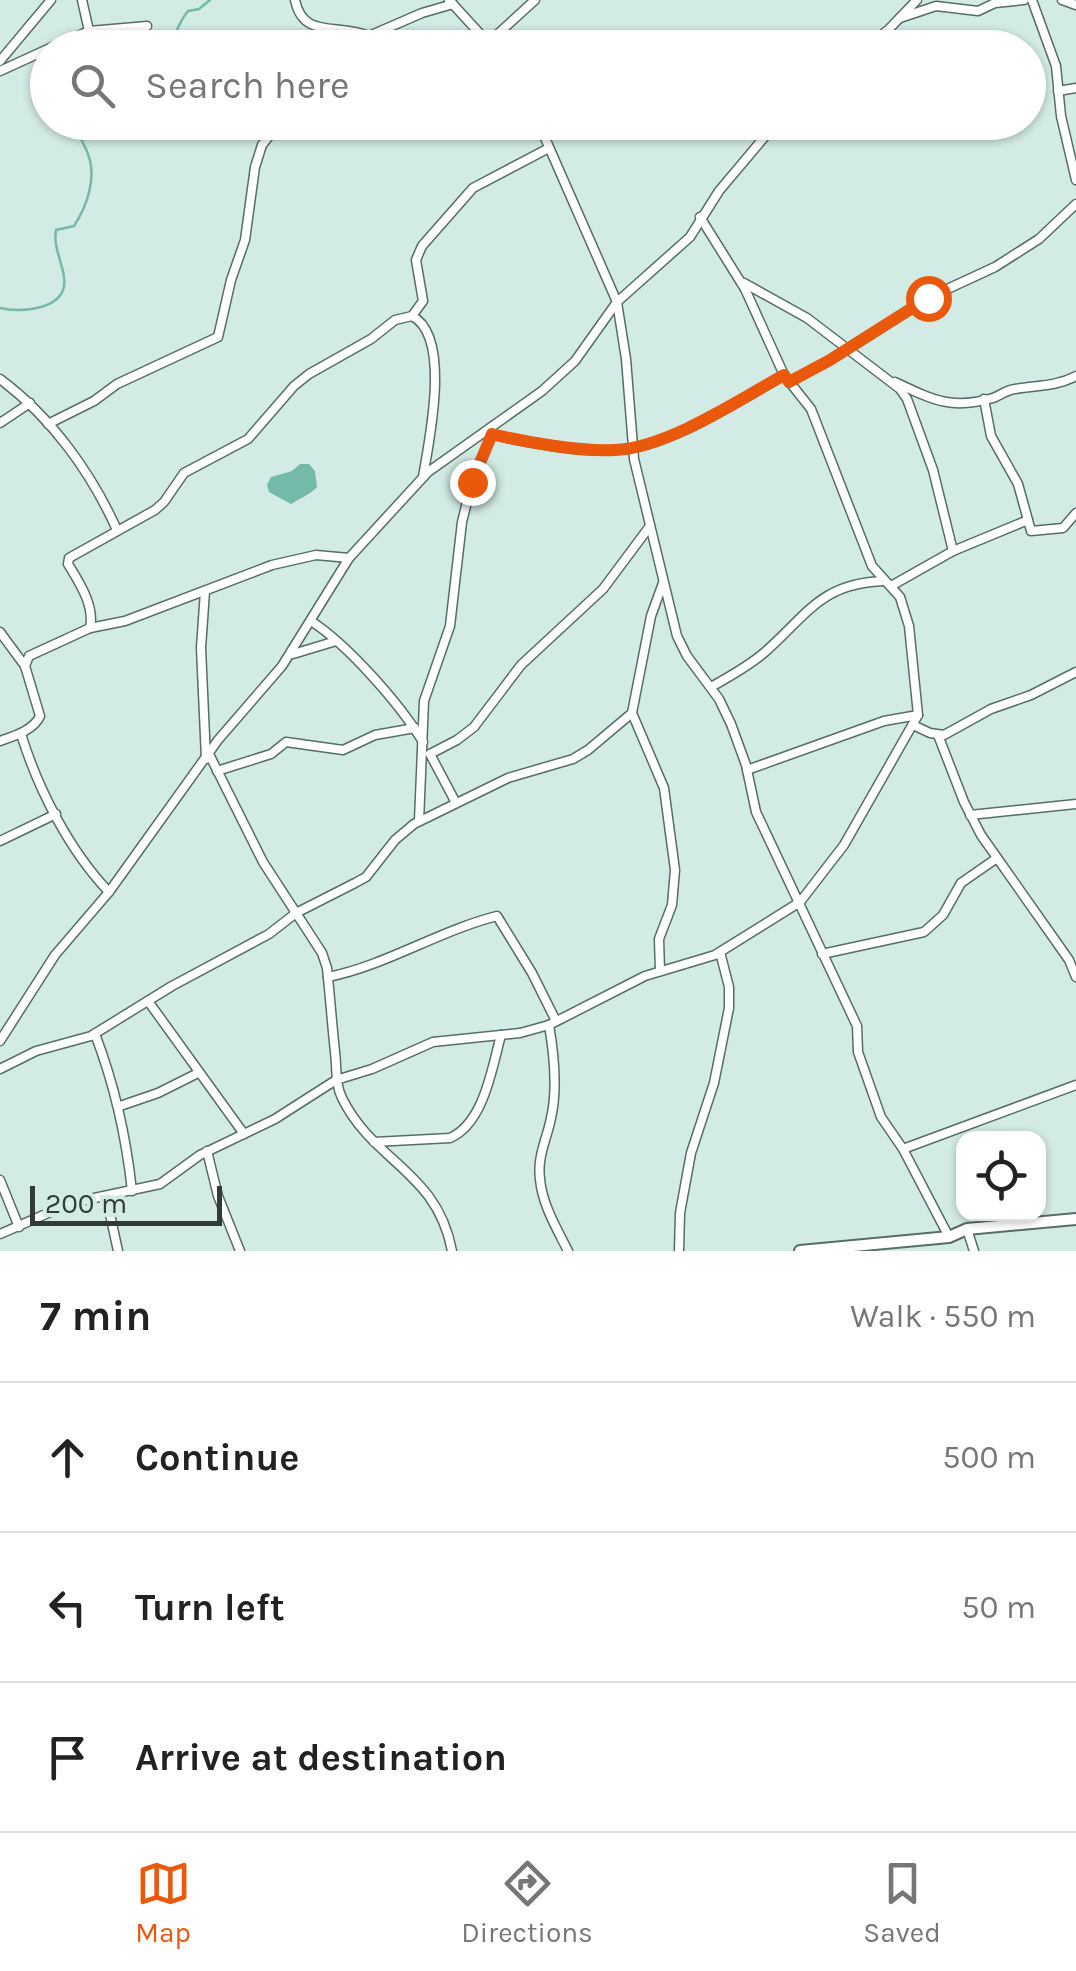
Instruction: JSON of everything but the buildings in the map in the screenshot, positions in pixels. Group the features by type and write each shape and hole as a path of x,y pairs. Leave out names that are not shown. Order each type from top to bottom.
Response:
{"main road":[{"path":"800,1251 1076,1219"}],"street":[{"path":"0,61 51,0"},
{"path":"82,0 89,30"},
{"path":"295,0 298,14 310,25 350,30"},
{"path":"506,30 535,0"},
{"path":"886,30 917,0"},
{"path":"900,18 936,6 978,11 995,3 1024,0"},
{"path":"1032,0 1043,30"},
{"path":"1062,0 1076,4"},
{"path":"383,30 450,2 477,30"},
{"path":"101,30 147,26"},
{"path":"1046,38 1056,66 1076,180"},
{"path":"0,72 30,57"},
{"path":"1058,90 1076,88"},
{"path":"48,424 94,401 117,384 218,337 245,240 255,167 266,140"},
{"path":"546,140 617,302 626,359 632,448 677,636 731,724 756,812 857,1026 858,1052 881,1117 950,1236"},
{"path":"0,1041 55,955 109,892 208,756 290,655 349,558 424,478 454,452 489,434 575,361 617,302 690,238 700,217 762,140"},
{"path":"90,628 92,619 83,587 68,560 154,510 164,502 178,478 197,464 248,439 309,374 371,340 395,320 412,316 423,301 416,260 422,246 473,188 549,148"},
{"path":"489,434 615,450 632,448 690,427 830,360 928,298 995,266 1039,239 1076,204"},
{"path":"0,1234 52,1210 167,1180 207,1150 244,1134 336,1080 372,1070 433,1042 500,1035 553,1023 615,989 720,952 800,902 844,845 918,715 909,626 900,597 872,566 816,420 786,378 740,281 700,217"},
{"path":"740,281 807,318 887,377 947,405 984,399 1015,388 1065,382 1076,376"},
{"path":"412,316 426,330 436,378 424,478"},
{"path":"887,377 907,399 934,470 952,551"},
{"path":"0,379 30,403 48,424 102,496 117,530"},
{"path":"984,399 991,436 1018,484 1031,532 1063,528 1076,512"},
{"path":"0,423 30,403"},
{"path":"419,821 424,701 450,626 462,522 489,434"},
{"path":"711,687 767,651 821,598 861,582 888,583 1028,520"},
{"path":"430,754 474,727 521,665 612,579 650,526"},
{"path":"25,666 29,656 90,628 125,621 297,558 327,554 349,558"},
{"path":"0,1069 28,1054 95,1034 268,934 296,913 366,876 395,840 419,821 537,767 573,759 616,730 632,713 651,616 663,583"},
{"path":"204,591 202,648 208,756 263,862 322,953 328,976 340,1096 374,1142 416,1180 443,1214 452,1251"},
{"path":"311,621 336,640 415,728 456,803"},
{"path":"0,632 25,666 40,716 36,724 21,734 0,741"},
{"path":"290,655 336,640"},
{"path":"914,725 938,735 950,733 992,709 1076,672"},
{"path":"632,713 664,788 675,870 672,905 659,939 660,971"},
{"path":"746,770 884,721 918,715"},
{"path":"216,771 270,754 286,742 343,750 375,736 415,728"},
{"path":"21,734 56,814 82,861 109,892"},
{"path":"938,735 970,814 1076,976"},
{"path":"970,814 1076,804"},
{"path":"0,841 56,814"},
{"path":"822,954 924,932 944,915 961,883 996,858"},
{"path":"328,976 368,967 454,929 496,916 532,973 553,1023 554,1094 542,1146 540,1179 547,1206 568,1251"},
{"path":"679,1251 683,1192 714,1083 730,997 720,952"},
{"path":"148,1001 244,1134"},
{"path":"95,1034 120,1106 132,1191"},
{"path":"374,1142 450,1138 459,1134 489,1081 500,1035"},
{"path":"120,1106 198,1073"},
{"path":"903,1149 1076,1085"},
{"path":"207,1150 218,1196 240,1251"},
{"path":"0,1180 19,1227"},
{"path":"106,1196 118,1251"},
{"path":"967,1229 974,1251"}],"shaded area":[{"path":"300,464 309,464 315,471 314,490 291,504 269,492 271,477 292,471"}],"waterway":[{"path":"177,30 188,11 199,9 210,0"},
{"path":"0,308 42,307 64,288 56,230 74,226 87,201 91,163 82,140"}],"route":[{"path":"472,482 492,434 584,448 632,448 690,427 784,375 789,382 928,298"}]}
